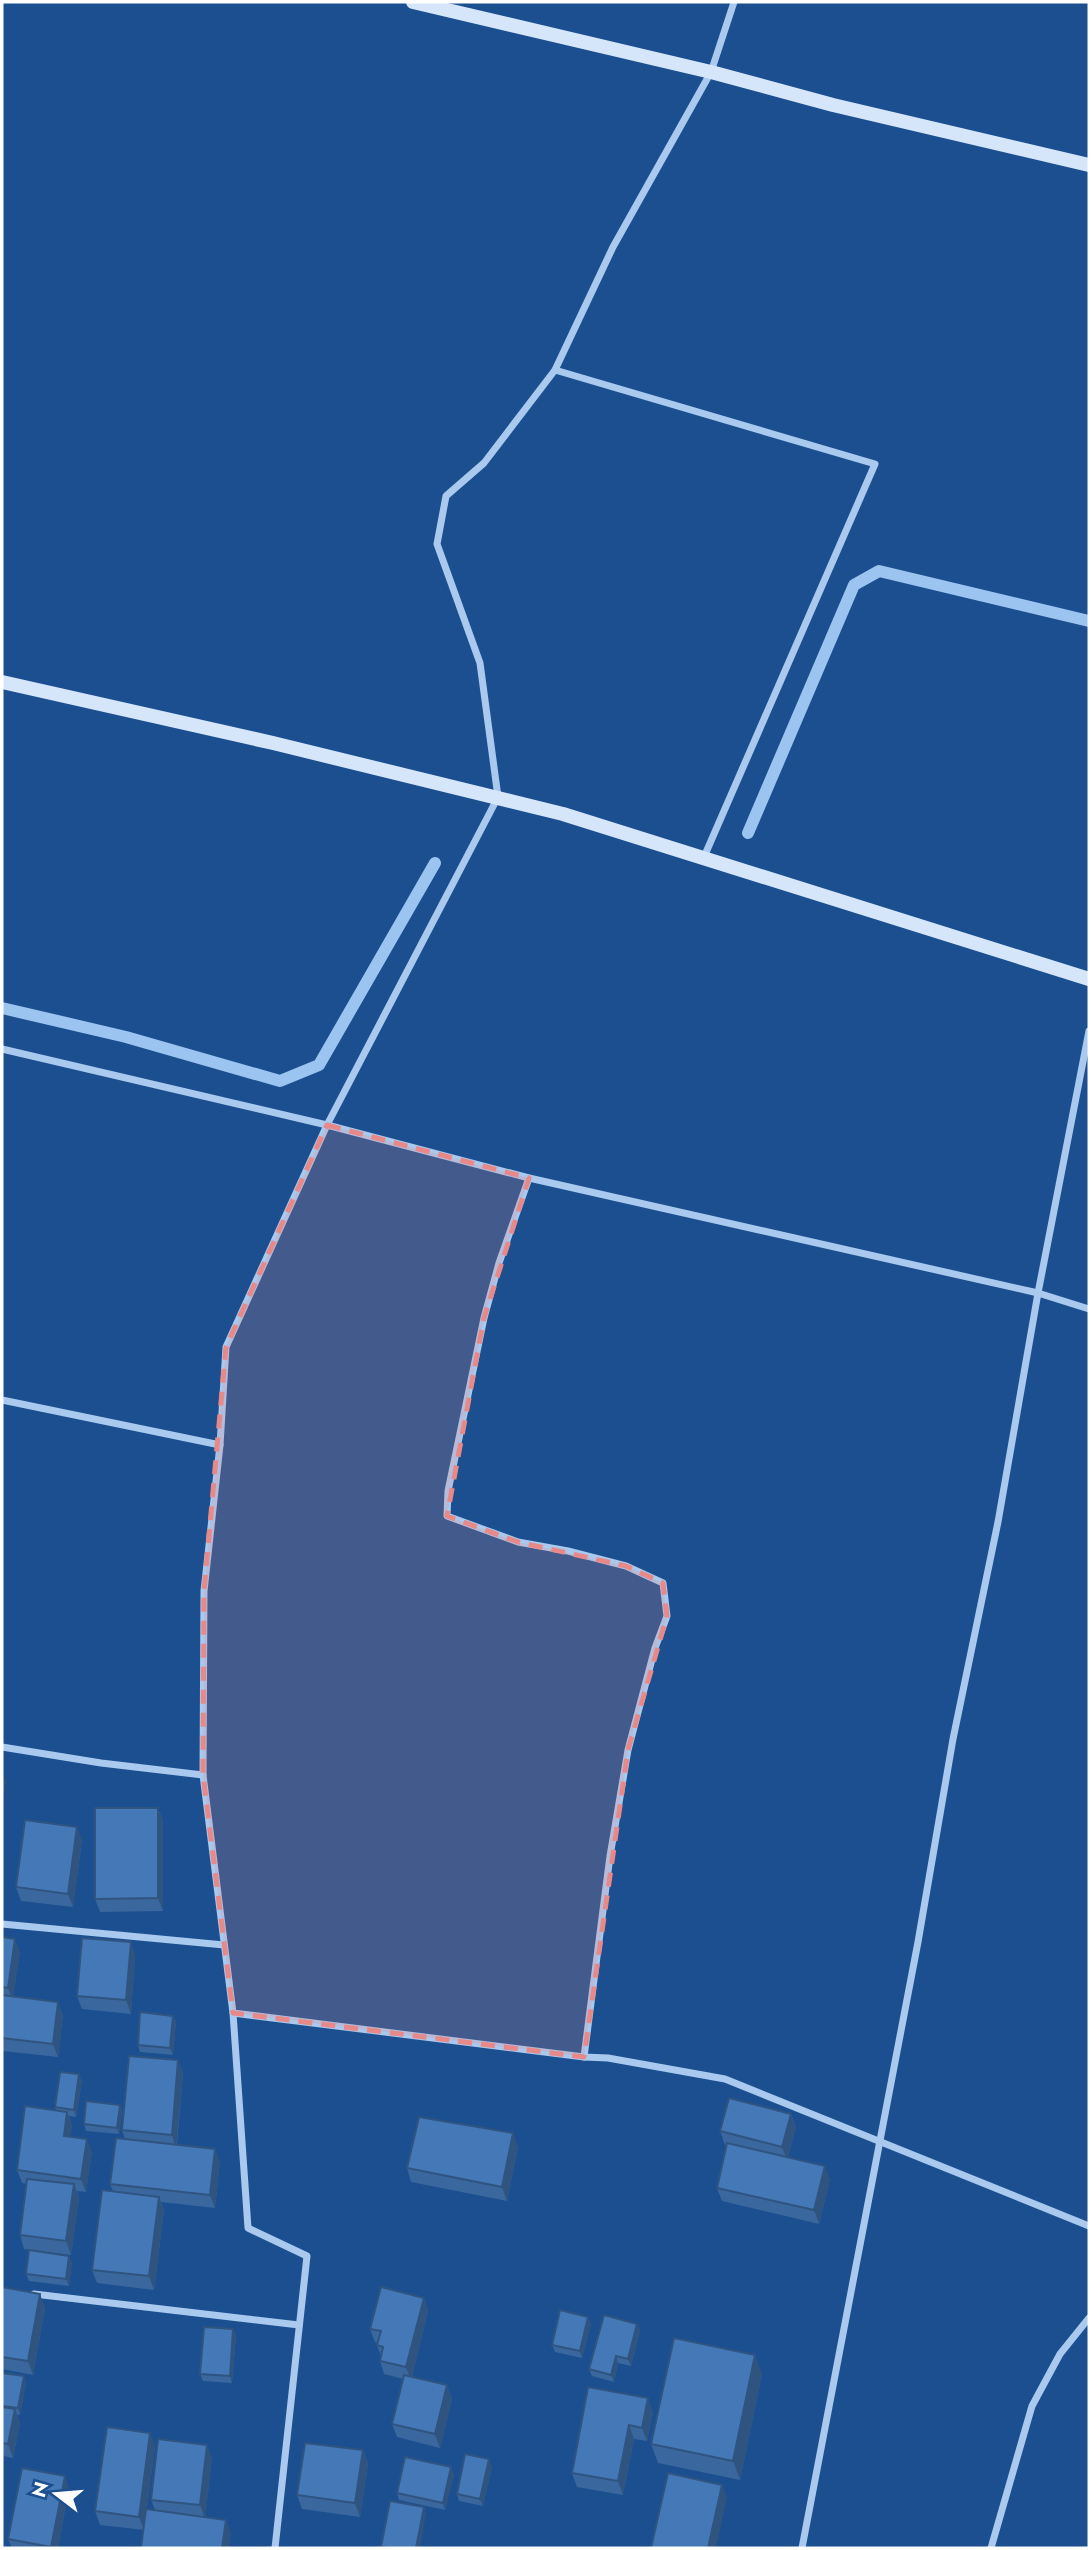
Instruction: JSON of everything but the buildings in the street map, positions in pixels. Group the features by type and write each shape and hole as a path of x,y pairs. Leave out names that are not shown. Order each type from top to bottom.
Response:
{"street":[{"path":"413,2 1089,165"},
{"path":"275,2548 307,2256 248,2228 233,2013 203,1775 204,1591 220,1445 226,1347 327,1125 498,797 480,663 437,544 446,496 485,463 555,370 613,247 711,72 734,2"},
{"path":"555,370 875,464 704,857"},
{"path":"2,682 563,814 1089,979"},
{"path":"802,2548 1089,1031"},
{"path":"2,1049 327,1125 529,1178 1038,1293 1089,1309"},
{"path":"529,1178 499,1263 484,1318 448,1491 447,1517 518,1542 569,1551 626,1566 663,1583 667,1616 655,1648 628,1750 610,1856 584,2057"},
{"path":"2,1400 220,1445"},
{"path":"2,1747 100,1763 203,1775"},
{"path":"2,1924 224,1945"},
{"path":"233,2013 608,2058 725,2079 1089,2226"},
{"path":"29,2293 299,2325"},
{"path":"990,2548 1032,2406 1060,2354 1089,2318"}],"highlighted area":[{"path":"327,1125 529,1178 484,1318 447,1516 518,1542 626,1566 663,1583 667,1616 628,1750 584,2057 233,2013 203,1775 204,1591 226,1347"}],"waterway":[{"path":"748,833 854,585 879,571 1089,621"},
{"path":"2,1008 126,1037 280,1081 319,1065 435,863"}]}
